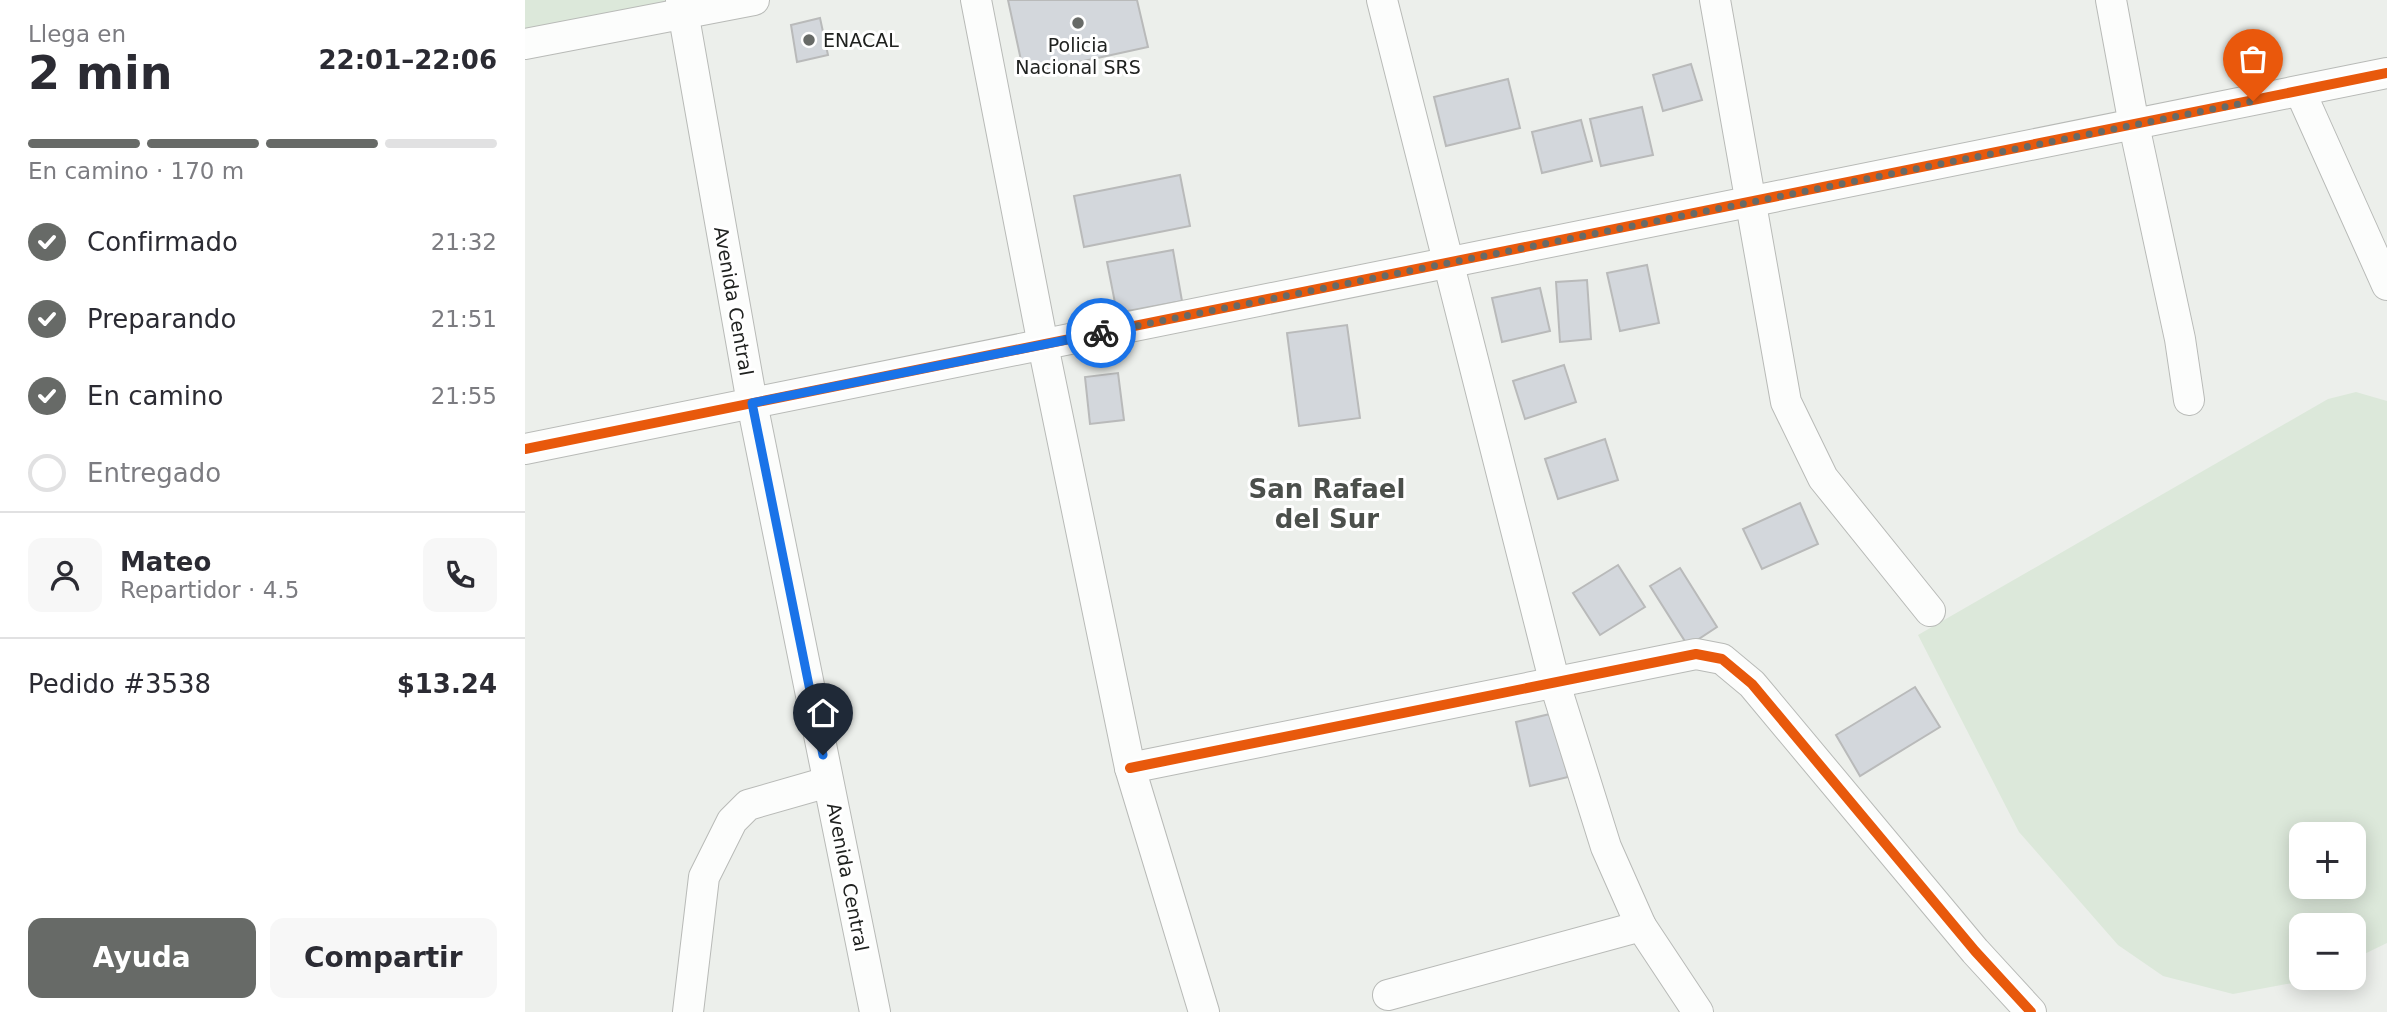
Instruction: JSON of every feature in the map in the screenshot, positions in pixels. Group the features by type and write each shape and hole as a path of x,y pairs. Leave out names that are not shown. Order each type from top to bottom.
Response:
{"street":[{"path":"525,44 682,7 754,0"},
{"path":"976,0 1043,345 1130,768 1204,1012"},
{"path":"1382,0 1555,684 1606,847 1641,926 1698,1012"},
{"path":"1715,0 1786,402 1823,478 1930,611"},
{"path":"2111,0 2134,124 2180,339 2189,400"},
{"name":"Avenida Central","path":"682,7 752,403 875,1012"},
{"path":"525,449 2387,74"},
{"path":"2300,91 2387,285"},
{"path":"1130,768 1696,654 1722,659 1752,684 1975,951 2031,1012"},
{"path":"688,1012 704,877 732,821 748,805 828,782"},
{"path":"1388,995 1641,926"}],"green space":[{"path":"525,0 669,0 671,12 525,40"},
{"path":"2356,392 2387,401 2387,943 2366,953 2366,913 2289,913 2289,984 2233,994 2163,976 2118,945 2019,832 1918,635 2328,399"}],"building":[{"name":"Policia Nacional SRS","path":"1008,0 1137,0 1148,47 1024,74"},
{"name":"ENACAL","path":"820,18 828,55 797,62 791,25"},
{"path":"1691,64 1702,100 1663,111 1653,75"},
{"path":"1508,79 1520,128 1446,146 1434,97"},
{"path":"1642,107 1653,155 1601,166 1590,119"},
{"path":"1581,120 1592,161 1542,173 1532,132"},
{"path":"1180,175 1190,226 1084,247 1074,196"},
{"path":"1173,250 1182,301 1117,313 1107,262"},
{"path":"1647,265 1659,323 1620,331 1607,273"},
{"path":"1587,280 1591,339 1560,342 1556,282"},
{"path":"1540,288 1550,331 1502,342 1492,298"},
{"path":"1347,325 1360,418 1299,426 1287,333"},
{"path":"1564,365 1576,402 1525,419 1513,381"},
{"path":"1118,373 1124,420 1090,424 1085,377"},
{"path":"1605,439 1618,480 1558,499 1545,459"},
{"path":"1800,503 1818,544 1762,569 1743,529"},
{"path":"1618,565 1645,607 1600,635 1573,593"},
{"path":"1680,568 1717,627 1688,646 1650,586"},
{"path":"1915,687 1940,727 1860,776 1836,735"},
{"path":"1554,713 1568,777 1530,786 1516,722"}],"cycle path":[{"path":"525,449 2387,73"},
{"path":"1130,768 1696,654 1722,659 1752,684 1975,951 2031,1012"}],"way so far":[{"path":"1101,333 2253,101"}],"place":[{"name":"Policia Nacional SRS","path":"1078,23"},
{"name":"ENACAL","path":"809,40"}],"district":[{"name":"San Rafael del Sur","path":"1327,504"}],"route":[{"path":"823,755 752,403 1101,333"}]}
